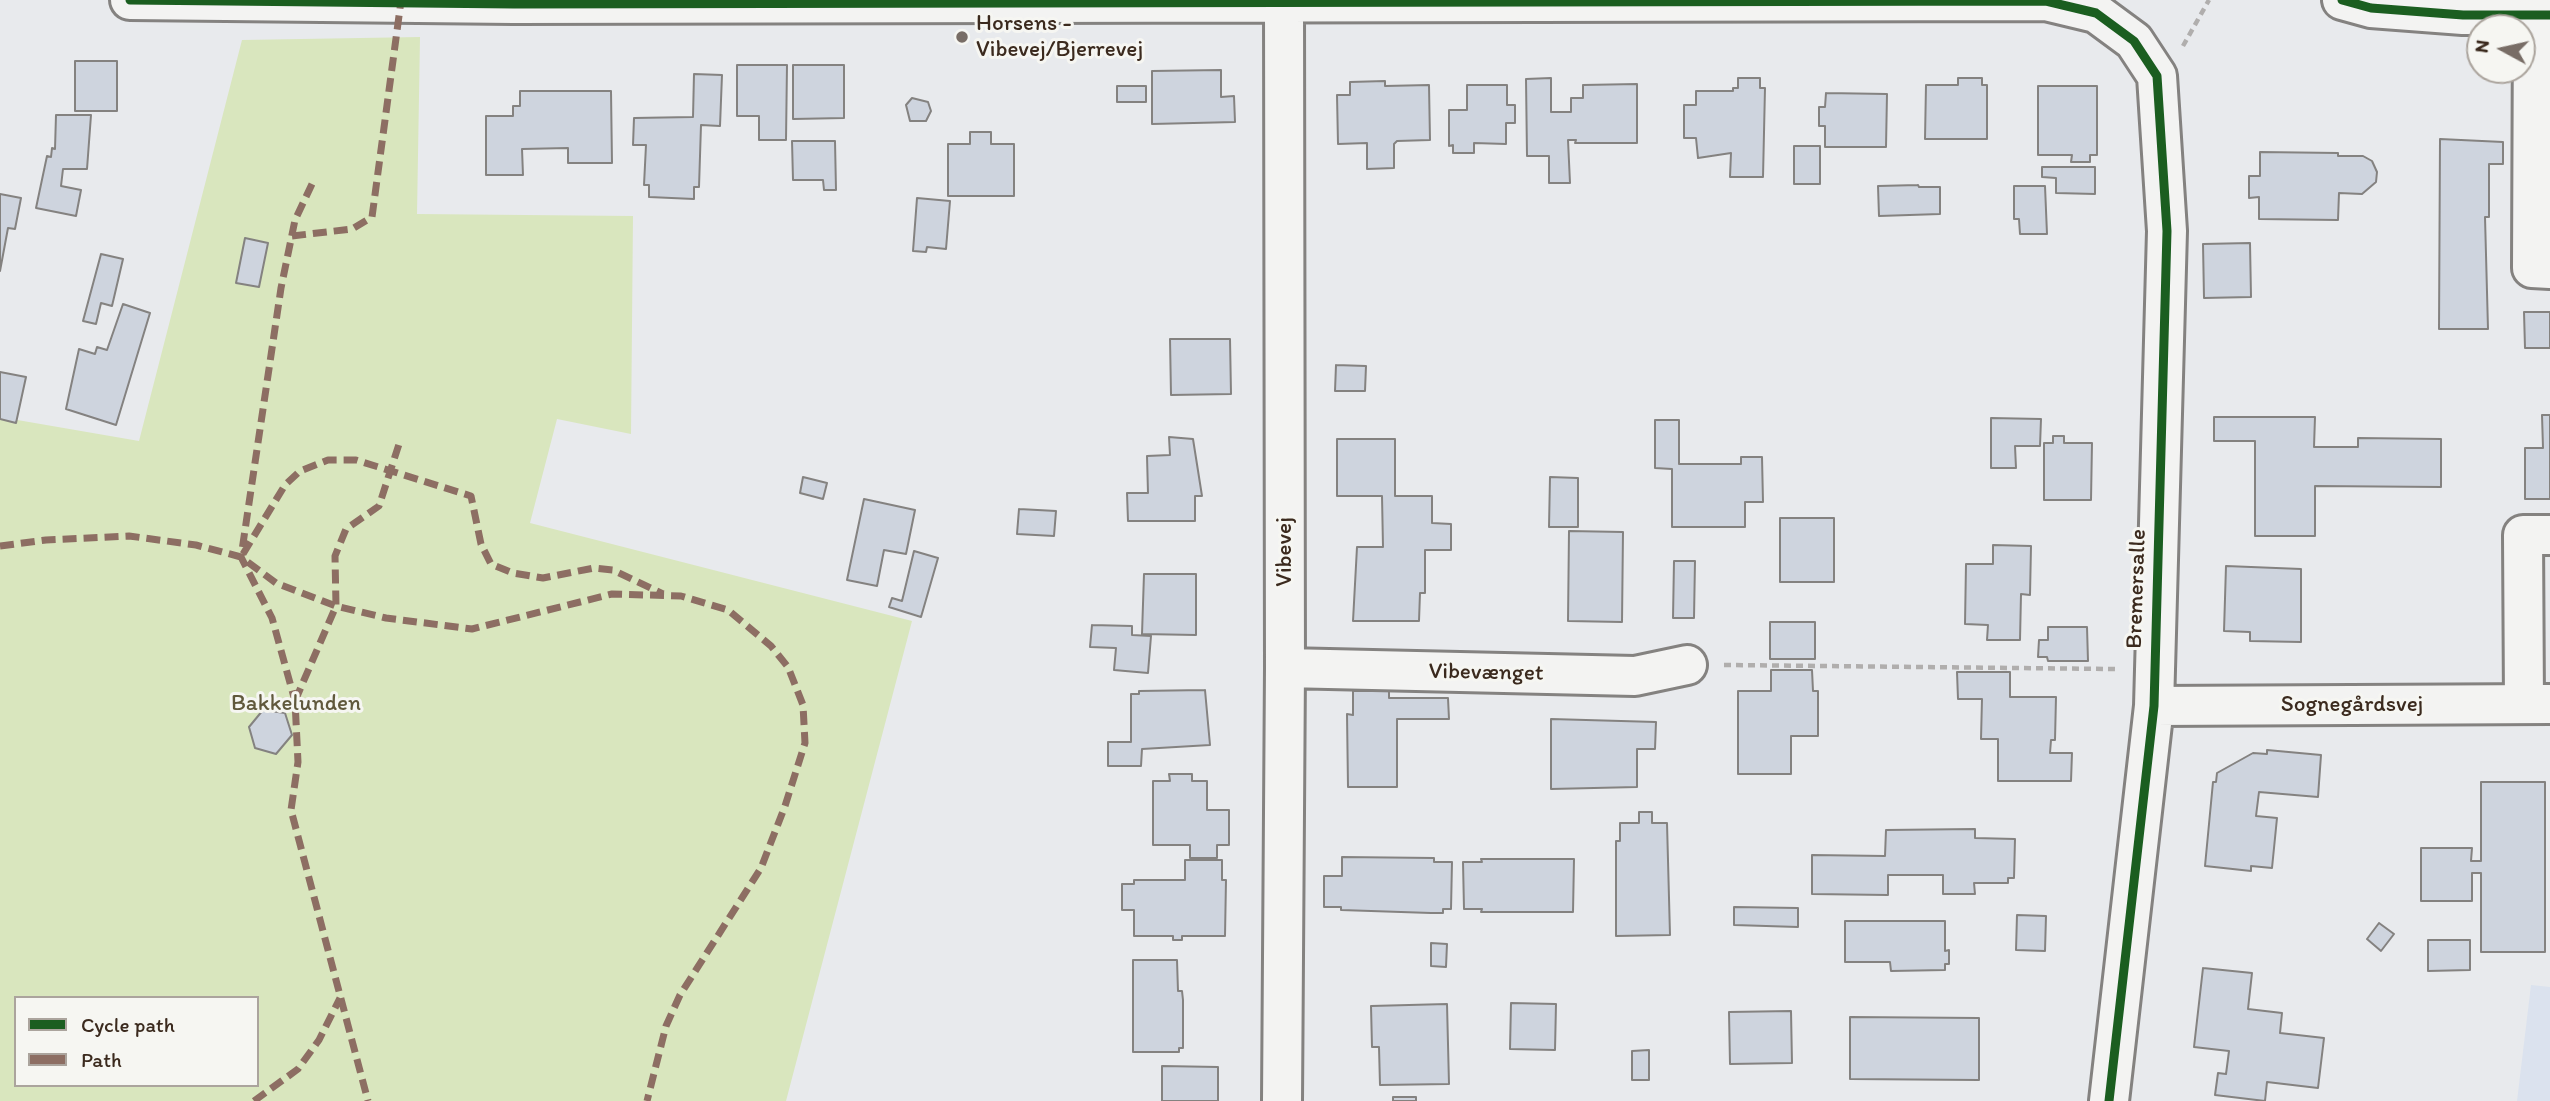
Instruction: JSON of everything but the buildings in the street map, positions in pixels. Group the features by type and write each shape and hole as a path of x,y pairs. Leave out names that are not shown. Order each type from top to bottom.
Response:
{"street":[{"path":"130,0 1284,3 2046,1 2096,13 2134,41 2157,76"},
{"path":"2342,0 2371,8 2463,15 2543,11 2542,125 2532,268 2550,269"},
{"name":"Vibevej","path":"1282,1101 1285,668 1284,3"},
{"name":"Bremersalle","path":"2109,1101 2154,687 2167,231 2157,76"},
{"path":"2537,704 2537,613 2523,535 2550,535"},
{"name":"Vibevænget","path":"1285,668 1635,676 1687,665"},
{"name":"Sognegårdsvej","path":"2154,687 2537,704"}],"path":[{"path":"2157,76 2187,41 2209,0"},
{"path":"1687,665 2154,687"}],"shaded area":[{"path":"2531,985 2550,987 2550,1101 2517,1101"}],"green space":[{"name":"Bakkelunden","path":"420,37 417,214 633,216 631,434 557,419 530,523 912,621 786,1101 0,1101 0,417 139,441 242,40"}],"marked path":[{"path":"292,236 352,229 372,217 401,1"},
{"path":"312,184 295,220 281,288 241,557 272,618 295,701 298,762 291,810 368,1101"},
{"path":"295,701 336,606 335,556 346,529 379,506 400,441"},
{"path":"243,554 285,485 300,471 328,460 356,460 471,496 481,544 491,564 513,573 543,578 594,568 613,570 663,594"},
{"path":"0,546 46,540 129,536 196,545 241,557 276,583 336,606 386,618 472,629 612,594 681,596 728,610 771,646 788,667 803,705 805,743 761,868 680,995 666,1026 647,1101"},
{"path":"254,1101 298,1069 319,1040 340,998"}],"cycle path":[{"path":"130,0 514,4 2046,1 2096,13 2134,41 2157,76 2167,231 2154,706 2109,1101"},
{"path":"2342,0 2371,8 2463,15 2550,15"}],"place":[{"name":"Horsens - Vibevej/Bjerrevej","path":"962,37"}]}
